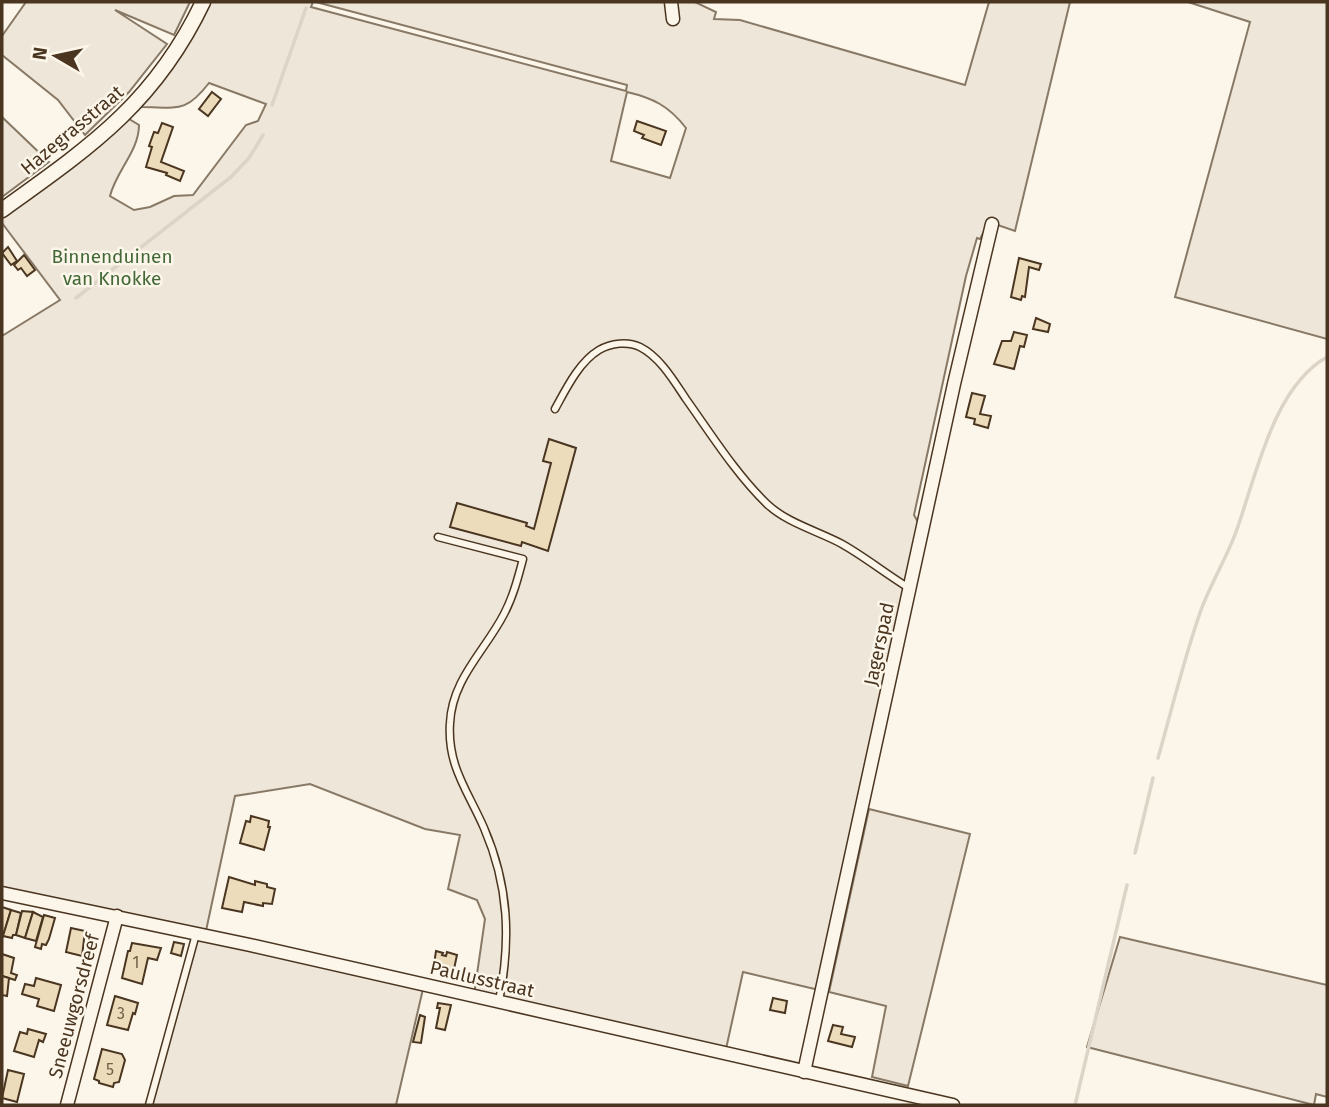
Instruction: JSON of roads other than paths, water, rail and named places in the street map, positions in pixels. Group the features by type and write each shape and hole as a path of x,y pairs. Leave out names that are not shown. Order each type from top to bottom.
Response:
{"street":[{"name":"Hazegrasstraat","path":"2,210 92,143 136,104 174,54 203,2"},
{"path":"671,2 673,19"},
{"name":"Jagerspad","path":"804,1072 954,384 992,223"},
{"name":"Paulusstraat","path":"2,893 117,916 953,1105"},
{"name":"Sneeuwgorsdreef","path":"67,1105 117,916"}],"lane":[{"path":"555,409 571,380 599,350 618,343 640,347 668,373 726,454 769,506 787,518 846,546 911,589"},
{"path":"438,537 523,559 513,595 503,615 457,689 449,737 458,777 485,829 505,900 506,962 499,1003"},
{"path":"149,1105 195,934"}],"waterway":[{"path":"272,105 306,8"},
{"path":"76,298 231,177 249,158 263,135"},
{"path":"1158,758 1201,610 1236,532 1269,435 1293,389 1308,371 1327,357"},
{"path":"1135,853 1153,778"},
{"path":"1075,1105 1127,885"}],"park label":[{"name":"Binnenduinen van Knokke","path":"112,267"}]}
